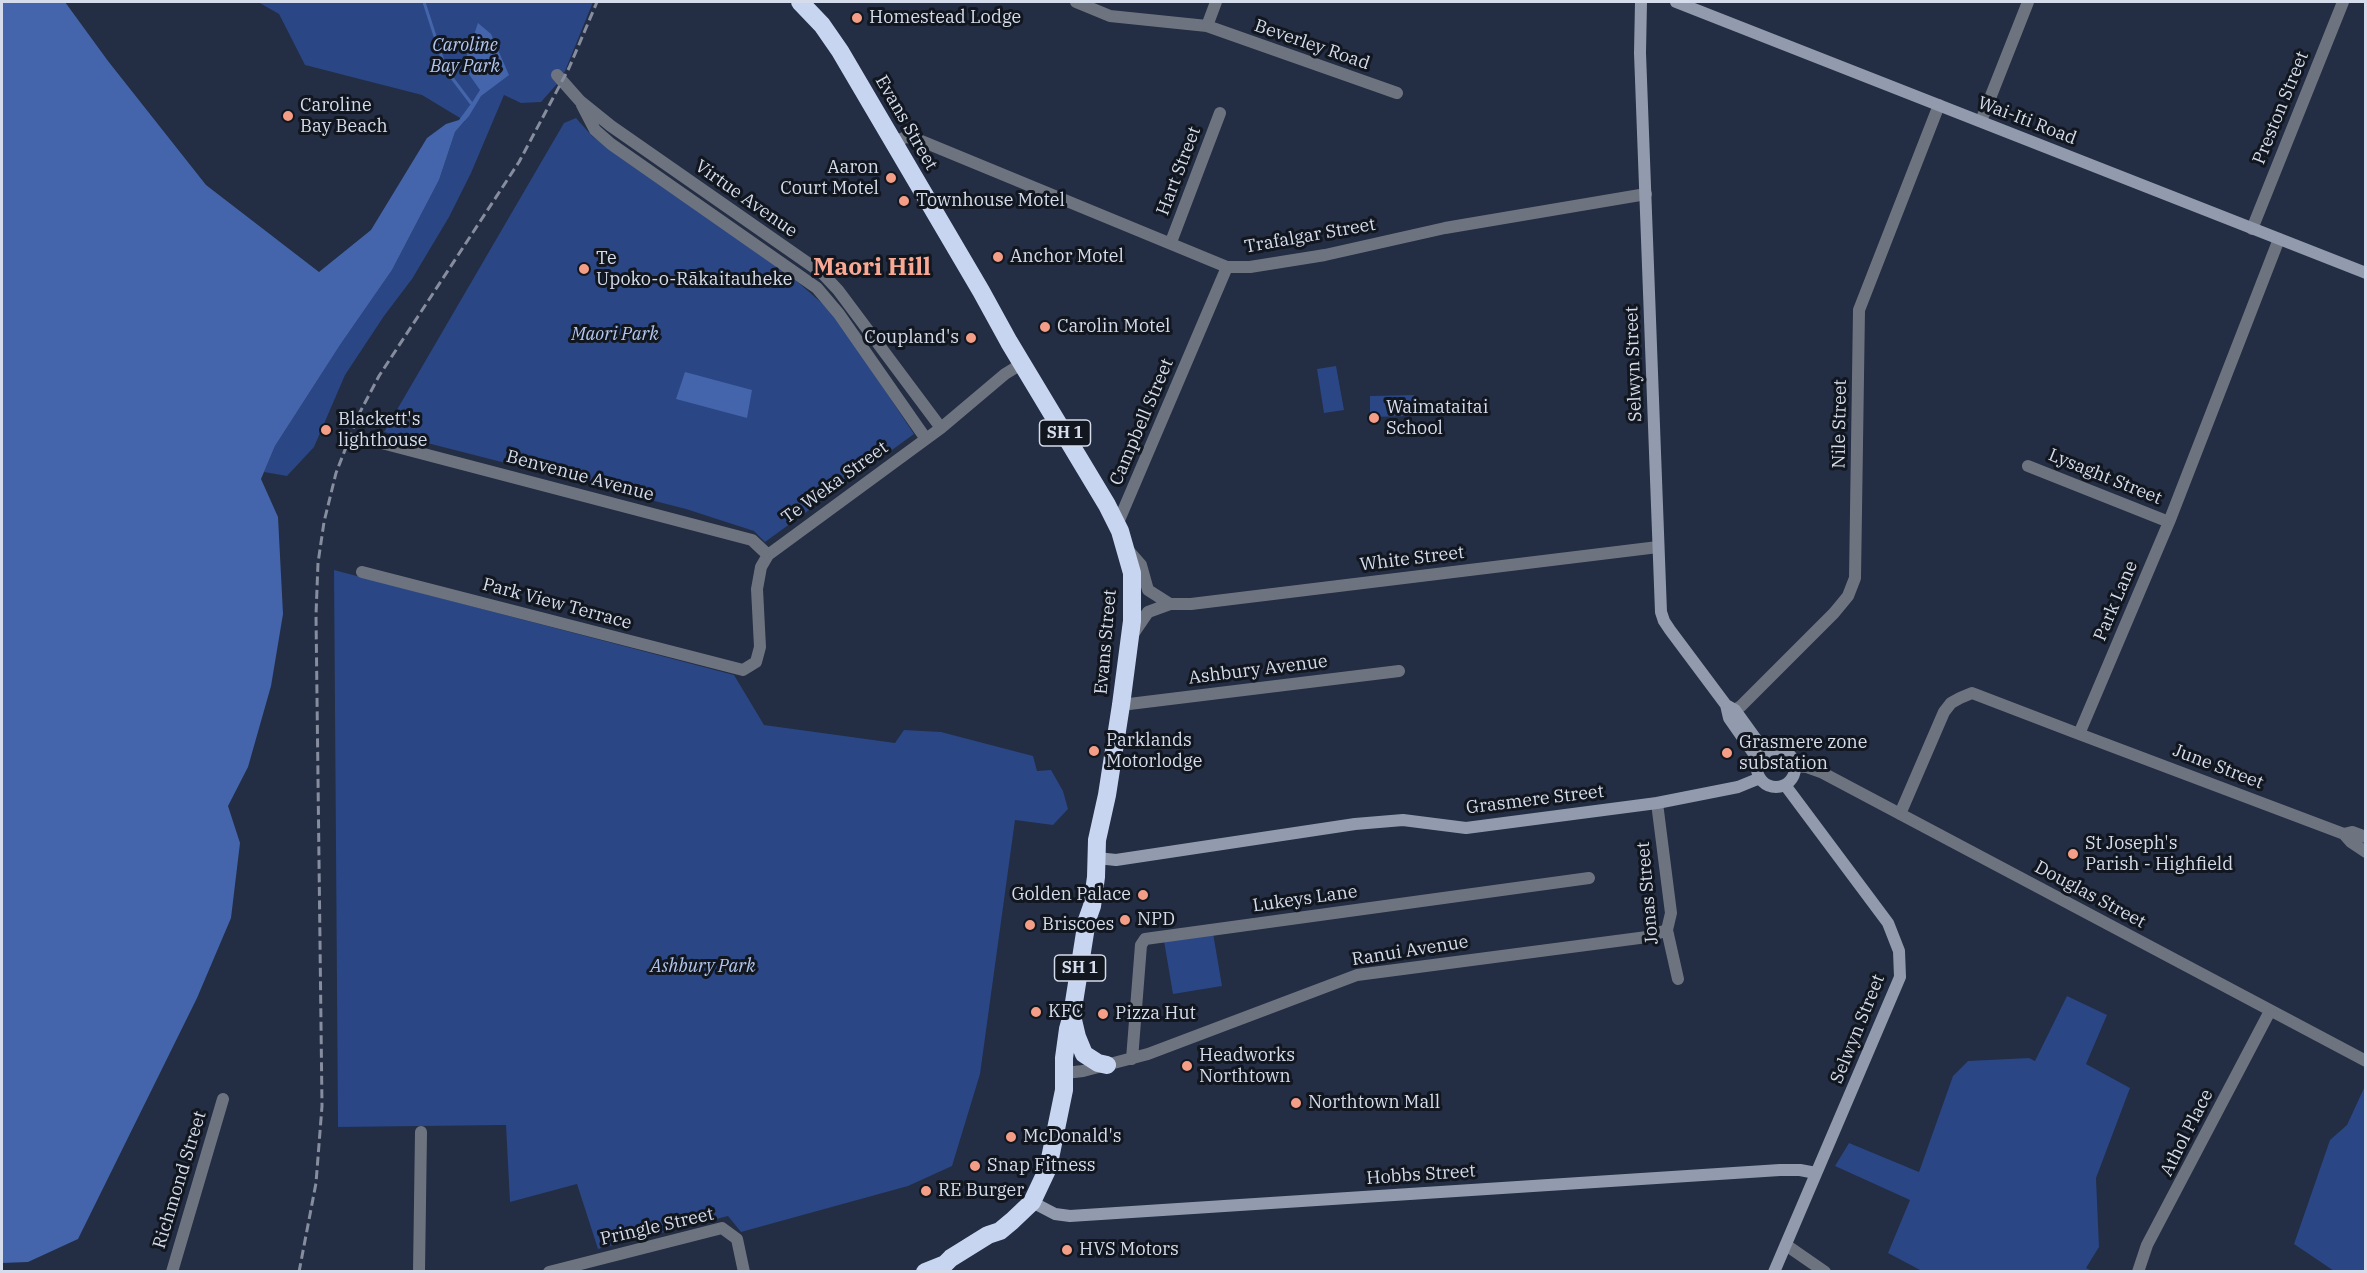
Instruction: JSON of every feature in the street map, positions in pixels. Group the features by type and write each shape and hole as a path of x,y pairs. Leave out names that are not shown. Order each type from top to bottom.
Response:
{"highway":[{"name":"Evans Street","path":"800,2 831,37 1117,525 1132,573 1134,589 1131,637 1121,705 1107,795 1097,840 1092,906 1087,920 1064,1058 1065,1073 1059,1120 1051,1158 1032,1202 1000,1231 988,1235 950,1266 925,1272"},
{"path":"1072,1015 1084,1054 1098,1063 1107,1065"}],"street":[{"name":"Beverley Road","path":"1076,2 1110,16 1206,26 1397,93"},
{"path":"1206,26 1216,2"},
{"name":"Selwyn Street","path":"1641,2 1640,53 1660,602 1664,621 1730,707 1762,757"},
{"name":"Wai-Iti Road","path":"1676,2 2366,273"},
{"path":"1981,121 2028,2"},
{"name":"Preston Street","path":"2252,229 2343,2"},
{"name":"Virtue Avenue","path":"557,75 580,102 611,126 822,273 838,290 941,428"},
{"name":"Virtue Avenue","path":"580,102 595,130 611,144 817,288 839,314 926,439"},
{"name":"Nile Street","path":"1730,707 1741,706 1834,613 1848,596 1855,578 1859,310 1939,105"},
{"name":"Hart Street","path":"1171,242 1220,113"},
{"name":"Trafalgar Street","path":"894,142 906,137 919,140 1227,267 1251,267 1325,255 1444,228 1646,194"},
{"name":"Park Lane","path":"2079,734 2169,522 2279,239"},
{"name":"Campbell Street","path":"1117,525 1227,267"},
{"name":"Te Weka Street","path":"768,555 941,428 1023,363"},
{"name":"Benvenue Avenue","path":"378,442 752,540 768,555"},
{"name":"Lysaght Street","path":"2028,466 2169,522"},
{"path":"1124,545 1141,565 1148,590 1170,604"},
{"name":"White Street","path":"1131,637 1148,612 1170,604 1191,604 1658,547"},
{"name":"Park View Terrace","path":"362,572 743,670 756,662 760,647 757,589 761,567 768,555"},
{"name":"Ashbury Avenue","path":"1121,705 1399,671"},
{"path":"1900,814 1944,712 1951,703 1960,698 1972,693 2079,734"},
{"name":"June Street","path":"2079,734 2344,834 2366,852"},
{"path":"1772,750 1784,751 1790,755 1795,766 1793,777 1785,785 1779,787 1768,785 1760,778 1762,757 1772,750"},
{"name":"Douglas Street","path":"1795,766 1808,767 1821,772 2366,1061"},
{"name":"Grasmere Street","path":"1097,858 1116,860 1355,824 1403,820 1466,828 1657,803 1738,787 1760,778"},
{"name":"Selwyn Street","path":"1774,1272 1900,977 1899,951 1888,923 1785,785"},
{"name":"Jonas Street","path":"1657,803 1671,913 1667,930 1678,979"},
{"name":"June Street","path":"2344,834 2352,832 2366,837"},
{"name":"Lukeys Lane","path":"1132,1059 1141,945 1145,939 1589,878"},
{"name":"Ranui Avenue","path":"1065,1073 1132,1059 1358,975 1647,937 1667,930"},
{"name":"Athol Place","path":"2138,1272 2147,1245 2270,1011"},
{"name":"Richmond Street","path":"172,1272 223,1099"},
{"path":"419,1272 421,1132"},
{"name":"Hobbs Street","path":"1032,1202 1055,1214 1070,1216 1780,1170 1816,1173"},
{"name":"Pringle Street","path":"549,1272 722,1228 737,1239 744,1272"},
{"path":"1786,1245 1825,1272"}],"green space":[{"name":"Caroline Bay Park","path":"258,2 593,2 565,71 541,102 521,103 504,95 471,173 449,217 412,279 345,375 314,447 287,476 264,472 275,446 392,270 439,180 455,132 465,121 422,95 305,65 279,14"},
{"name":"Maori Park","path":"576,118 592,136 792,277 824,305 843,327 914,434 765,542 754,531 686,509 384,432 564,123"},
{"path":"1336,366 1344,410 1324,413 1317,369"},
{"path":"1414,395 1414,416 1370,417 1370,396"},
{"name":"Ashbury Park","path":"334,570 734,675 764,725 895,743 904,730 941,732 1033,756 1037,771 1051,770 1063,791 1068,809 1053,825 1015,820 980,1074 952,1166 908,1186 741,1232 728,1216 598,1249 577,1184 510,1202 506,1125 338,1127"},
{"path":"1213,933 1222,986 1173,994 1164,941"},
{"path":"2067,996 2107,1015 2086,1064 2130,1088 2096,1178 2099,1247 2086,1268 2092,1271 1922,1271 1888,1253 1910,1200 1835,1166 1849,1143 1919,1172 1953,1076 1968,1061 2029,1058 2035,1061"},
{"path":"2365,1086 2365,1271 2334,1271 2294,1244 2330,1140 2347,1125"}],"shaded area":[{"path":"2,2 65,2 108,61 206,185 319,272 371,230 427,138 446,124 459,120 473,101 480,90 468,73 466,58 478,23 491,34 509,75 481,96 469,116 455,132 439,180 392,270 275,446 261,479 278,517 283,614 271,686 248,767 228,806 240,843 231,918 197,998 78,1239 28,1262 2,1263"},
{"path":"685,372 752,390 747,418 676,399"}],"waterway":[{"path":"424,2 443,61"},
{"path":"446,70 471,103"}],"railway":[{"path":"299,1272 316,1183 322,1106 316,615 318,563 324,522 336,473 359,414 379,376 519,162 569,68 597,2"}],"place":[{"name":"Homestead Lodge","path":"857,18"},
{"name":"Caroline Bay Beach","path":"288,116"},
{"name":"Aaron Court Motel","path":"891,178"},
{"name":"Townhouse Motel","path":"904,201"},
{"name":"Anchor Motel","path":"998,257"},
{"name":"Te Upoko-o-Rākaitauheke","path":"584,269"},
{"name":"Carolin Motel","path":"1045,327"},
{"name":"Coupland's","path":"971,338"},
{"name":"Waimataitai School","path":"1374,418"},
{"name":"Blackett's lighthouse","path":"326,430"},
{"name":"Parklands Motorlodge","path":"1094,751"},
{"name":"Grasmere zone substation","path":"1727,753"},
{"name":"St Joseph's Parish - Highfield","path":"2073,854"},
{"name":"Golden Palace","path":"1143,895"},
{"name":"NPD","path":"1125,920"},
{"name":"Briscoes","path":"1030,925"},
{"name":"KFC","path":"1036,1012"},
{"name":"Pizza Hut","path":"1103,1014"},
{"name":"Headworks Northtown","path":"1187,1066"},
{"name":"Northtown Mall","path":"1296,1103"},
{"name":"McDonald's","path":"1011,1137"},
{"name":"Snap Fitness","path":"975,1166"},
{"name":"RE Burger","path":"926,1191"},
{"name":"HVS Motors","path":"1067,1250"}],"district":[{"name":"Maori Hill","path":"872,268"}]}
